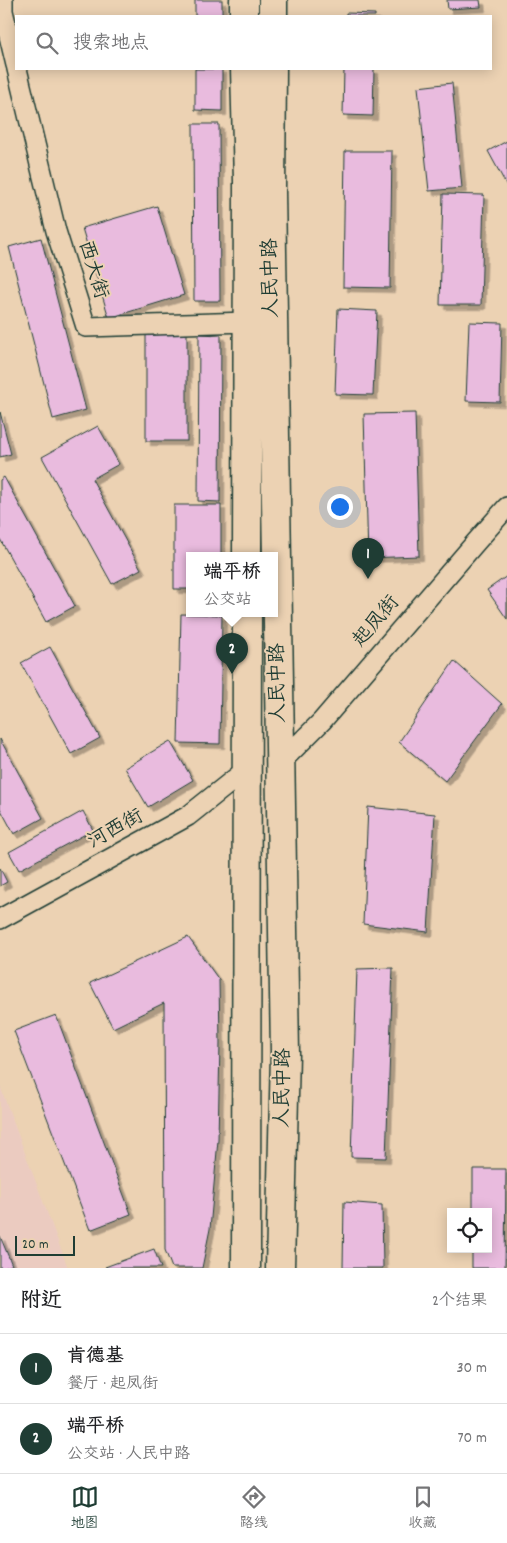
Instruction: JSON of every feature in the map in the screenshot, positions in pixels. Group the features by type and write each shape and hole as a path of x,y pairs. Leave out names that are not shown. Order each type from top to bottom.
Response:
{"main road":[{"path":"244,0 244,15"},
{"path":"273,0 273,15"},
{"name":"人民中路","path":"245,70 248,181 247,552"},
{"name":"人民中路","path":"272,70 271,191 277,552"},
{"name":"人民中路","path":"246,1268 247,617"},
{"name":"人民中路","path":"278,617 285,1053 280,1268"}],"street":[{"path":"2,8 15,61"},
{"name":"西大街","path":"17,70 56,231 86,327 248,322"},
{"name":"起凤街","path":"280,763 322,721 507,507"},
{"name":"河西街","path":"0,920 188,816 247,769"}],"shaded area":[{"path":"0,1086 68,1268 0,1268"}],"building":[{"path":"195,0 222,0 222,15 195,15"},
{"path":"447,0 480,0 481,7 448,9"},
{"path":"346,13 375,14 375,15 346,15"},
{"path":"195,70 222,70 222,111 195,110"},
{"path":"344,70 374,70 373,116 343,115"},
{"path":"452,83 462,188 429,191 418,87"},
{"path":"193,124 219,124 220,301 194,301"},
{"path":"507,141 507,186 488,151"},
{"path":"345,151 392,151 390,288 343,287"},
{"path":"443,194 484,195 481,305 440,305"},
{"path":"157,206 184,295 109,318 82,228"},
{"path":"41,238 86,410 53,419 9,247"},
{"path":"338,309 377,311 373,395 335,394"},
{"path":"469,322 502,323 500,402 466,401"},
{"path":"146,334 187,334 187,441 146,441"},
{"path":"199,334 221,335 220,502 198,501"},
{"path":"0,412 11,454 0,457"},
{"path":"415,413 419,556 368,558 364,414"},
{"path":"98,426 119,464 92,479 141,569 112,584 42,457"},
{"path":"4,477 75,606 46,622 0,539 0,480"},
{"path":"174,505 221,505 221,552 186,552 186,589 174,589"},
{"path":"507,576 507,619 487,590"},
{"path":"181,614 186,614 186,617 222,617 220,744 178,743"},
{"path":"50,647 100,738 71,754 21,663"},
{"path":"454,661 502,704 445,781 399,742"},
{"path":"0,739 43,818 14,834 0,808"},
{"path":"170,741 193,780 148,807 125,768"},
{"path":"368,807 435,814 428,932 363,924"},
{"path":"83,811 93,830 19,870 9,852"},
{"path":"0,868 7,882 0,886"},
{"path":"188,937 219,980 218,1140 210,1229 202,1268 172,1268 165,1250 164,1003 113,1028 90,983"},
{"path":"393,968 386,1158 351,1157 357,969"},
{"path":"56,1015 131,1214 90,1230 14,1031"},
{"path":"473,1169 506,1169 505,1268 472,1268 472,1253 492,1253 492,1208 473,1208"},
{"path":"344,1202 382,1205 383,1268 343,1268"},
{"path":"0,1236 12,1265 4,1268 0,1268"},
{"path":"154,1249 161,1268 105,1267"}],"place":[{"name":"肯德基","path":"368,579"},
{"name":"端平桥","path":"232,674"}]}
